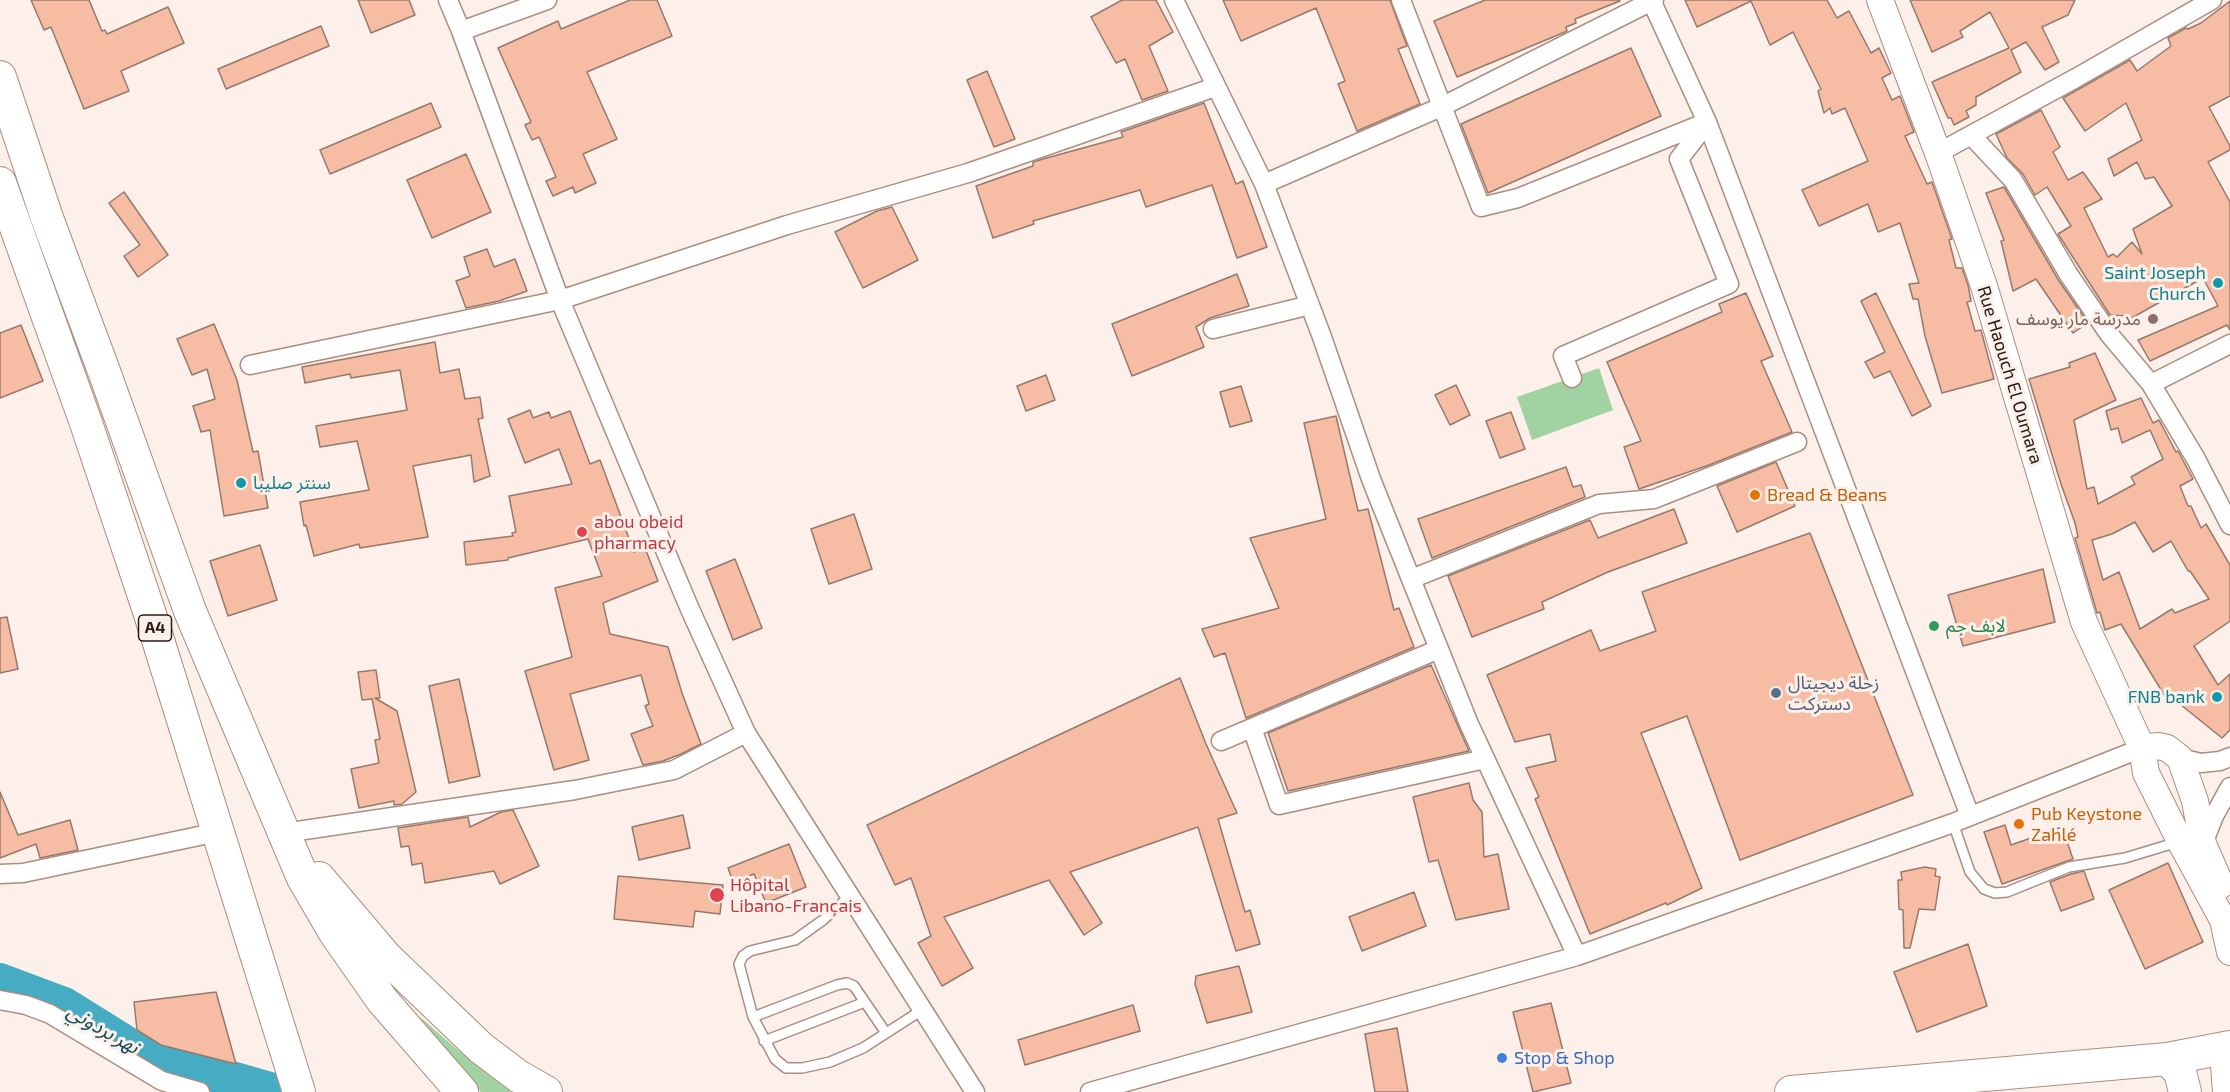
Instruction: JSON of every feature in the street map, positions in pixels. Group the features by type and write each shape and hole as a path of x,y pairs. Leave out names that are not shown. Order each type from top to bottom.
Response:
{"highway":[{"name":"A4","path":"0,77 47,218 190,611 288,843 314,898 348,952 382,1000 462,1092"},
{"name":"A4","path":"0,183 86,423 149,612 295,1080"},
{"path":"288,843 386,957 481,1048 518,1076 546,1092"},
{"path":"1791,1092 2167,1059 2230,1047"},
{"path":"2229,1092 2227,1065 2230,1053"},
{"path":"2167,1059 2180,1072 2185,1092"}],"main road":[{"name":"Rue Haouch El Oumara","path":"1880,0 1938,153 1984,286 2084,622 2142,748 2146,773 2230,899"},
{"path":"2142,748 2158,746 2174,752 2180,758"},
{"name":"Rue Haouch El Oumara","path":"2180,758 2195,801 2191,843 2223,920 2230,952"}],"street":[{"path":"447,0 461,31 560,300 688,606 746,733 975,1092"},
{"path":"461,31 547,0"},
{"path":"1174,0 1264,184 1310,305 1371,479 1439,649 1485,759 1577,956"},
{"path":"1401,0 1440,107 1481,207 1518,198 1707,122"},
{"path":"1264,184 1440,107 1652,0 1707,122 1962,819"},
{"path":"1938,153 2211,0"},
{"path":"250,365 560,300 787,225 968,173 1215,87"},
{"path":"1572,378 1563,356 1729,284 1679,159 1707,122"},
{"path":"1971,135 2013,180 2069,275 2102,324 2151,384 2196,459 2230,525"},
{"path":"1213,329 1310,305"},
{"path":"2151,384 2230,344"},
{"path":"1411,579 1599,504 1654,499 1797,442"},
{"path":"1221,741 1439,649"},
{"path":"1252,728 1279,805 1485,759"},
{"path":"288,843 674,770 746,733"},
{"path":"1090,1092 1577,956 1962,819 2142,748"},
{"path":"2180,758 2202,763 2221,760 2230,780"},
{"path":"2191,843 2214,816 2230,787"},
{"path":"0,874 23,873 218,832"},
{"path":"0,1000 27,1005 50,1014 162,1081 200,1092"}],"lane":[{"path":"1962,819 1970,872 1984,889 1995,893 2007,891 2069,867 2125,858 2191,843"},
{"path":"851,895 823,920 795,940 750,951 743,956 739,964 753,1017 764,1041 779,1064 786,1068 802,1068 830,1062 863,1048 922,1010"},
{"path":"753,1017 843,983 854,986 886,1033"},
{"path":"764,1041 865,1002"}],"green space":[{"path":"1599,368 1613,410 1532,440 1517,397"},
{"path":"385,991 426,1022 511,1092 481,1092"}],"building":[{"path":"31,0 89,0 102,31 105,30 107,34 168,7 184,43 121,71 129,91 84,109 51,27 44,30"},
{"path":"358,0 409,0 415,15 371,33"},
{"path":"630,0 657,0 672,36 587,72 617,139 583,154 596,183 575,193 573,187 553,196 546,181 556,177 539,137 532,140 525,125 531,122 498,48 558,21 561,29"},
{"path":"1122,0 1156,0 1173,32 1149,46 1168,91 1142,100 1125,59 1116,63 1091,17"},
{"path":"1223,0 1390,0 1407,46 1398,49 1420,104 1357,131 1338,84 1345,81 1316,8 1241,41"},
{"path":"1485,0 1620,1 1575,19 1576,23 1566,27 1565,32 1457,77 1434,21"},
{"path":"1685,0 1827,0 1837,18 1849,11 1871,53 1879,48 1891,73 1882,78 1892,100 1900,96 1914,132 1905,136 1927,184 1932,182 1952,239 1949,240 1956,268 1962,268 1968,285 1971,301 1967,302 1975,331 1981,330 1994,379 1942,393 1925,336 1918,299 1913,299 1909,284 1919,283 1900,223 1878,232 1868,204 1819,226 1802,190 1868,161 1845,108 1832,114 1830,108 1824,113 1818,91 1821,89 1793,32 1770,45 1751,1 1697,27"},
{"path":"1910,0 2075,0 2068,15 2042,27 2059,62 2045,70 2026,42 2011,50 2021,72 1976,97 1976,105 1966,111 1969,117 1954,125 1951,118 1948,118 1932,82 2009,48 1990,12 1960,31 1963,37 1932,52"},
{"path":"2230,1 2230,96 2209,107 2230,150 2208,162 2230,202 2230,330 2227,325 2150,361 2138,340 2218,306 2203,278 2128,320 2126,316 2110,315 2058,234 2071,226 2047,187 2035,195 2023,174 2007,158 1996,134 2041,110 2060,147 2053,152 2068,180 2083,172 2102,199 2084,208 2108,257 2113,254 2117,257 2132,242 2142,254 2133,229 2172,206 2154,177 2145,179 2137,162 2114,176 2108,159 2142,140 2126,103 2085,131 2063,98 2130,60 2137,71 2171,46 2168,38 2201,23"},
{"path":"321,26 329,46 226,89 218,69"},
{"path":"1631,48 1661,116 1488,193 1461,124"},
{"path":"987,71 1015,139 994,147 967,80"},
{"path":"431,103 441,127 330,174 320,150"},
{"path":"1204,103 1236,184 1243,181 1267,247 1237,258 1212,185 1146,207 1140,190 1033,221 1034,224 993,238 976,186 1033,166 1033,162 1123,137 1121,132"},
{"path":"466,154 491,212 432,238 407,180"},
{"path":"2004,187 2059,281 2088,323 2073,333 2036,279 2013,291 2001,241 2004,240 1986,193"},
{"path":"124,192 168,255 138,277 124,256 140,245 109,203"},
{"path":"892,207 918,260 863,288 835,232 877,211"},
{"path":"487,249 494,267 515,259 527,291 499,301 466,308 456,281 470,276 464,257"},
{"path":"1237,274 1249,306 1210,318 1196,327 1204,347 1132,376 1112,324"},
{"path":"1746,293 1773,356 1761,361 1792,432 1709,465 1639,489 1624,447 1641,441 1607,362 1722,312 1719,304"},
{"path":"1876,293 1931,406 1912,416 1890,371 1874,378 1865,362 1885,352 1861,301"},
{"path":"214,324 237,380 253,452 258,451 268,508 224,516 210,430 201,432 193,406 215,399 207,369 192,375 177,339"},
{"path":"21,325 43,381 0,398 0,333"},
{"path":"435,342 440,373 459,369 465,399 480,397 483,418 478,419 490,476 474,482 471,455 413,466 428,537 360,548 359,544 314,556 306,525 304,526 300,502 369,490 357,441 320,447 316,426 407,410 400,370 351,378 350,374 305,383 302,367"},
{"path":"2095,353 2116,400 2074,420 2087,489 2094,487 2098,504 2135,484 2131,477 2163,459 2150,430 2122,443 2118,428 2111,430 2106,411 2141,398 2153,423 2159,420 2193,479 2180,486 2188,506 2191,506 2201,528 2206,524 2230,565 2230,621 2194,646 2218,685 2230,674 2230,730 2222,738 2170,696 2166,698 2121,624 2105,630 2100,612 2097,613 2075,538 2078,537 2075,523 2029,379 2070,367 2069,363","holes":["2135,522 2153,552 2171,541 2188,571 2209,599 2175,613 2172,609 2140,629 2119,572 2103,580 2092,540 2112,534"]},
{"path":"1046,375 1055,400 1026,411 1017,386"},
{"path":"1456,385 1470,415 1450,425 1435,395"},
{"path":"1241,386 1252,421 1230,427 1220,392"},
{"path":"530,410 533,418 549,412 551,418 570,411 590,464 600,460 634,552 645,548 658,581 603,603 610,634 668,647 701,744 681,754 643,765 631,734 653,726 645,706 649,704 641,675 570,694 589,760 554,770 525,671 572,657 555,588 602,576 588,539 508,558 508,560 466,565 464,542 513,536 512,533 516,532 509,496 572,484 559,449 525,463 508,419"},
{"path":"1511,412 1525,449 1500,458 1486,421"},
{"path":"1336,416 1358,511 1368,509 1394,610 1399,608 1414,647 1246,718 1225,653 1214,657 1202,629 1279,608 1250,538 1326,519 1304,423"},
{"name":"Bread & Beans","path":"1776,462 1795,506 1737,532 1717,486"},
{"path":"1566,467 1573,487 1581,485 1585,497 1432,558 1418,519"},
{"path":"1674,509 1687,543 1608,572 1542,602 1544,609 1472,637 1448,576 1590,520 1598,538"},
{"path":"854,514 872,569 829,584 811,529"},
{"path":"1810,533 1913,795 1740,860 1687,716 1641,733 1702,888 1667,905 1666,903 1590,934 1535,799 1539,797 1526,768 1556,761 1550,734 1515,742 1487,675 1591,630 1600,651 1656,631 1642,592"},
{"path":"260,545 277,600 228,616 210,561"},
{"path":"735,559 762,628 733,640 706,571"},
{"path":"2043,569 2055,622 1963,646 1948,595"},
{"path":"7,617 18,669 0,673 0,618"},
{"path":"1431,665 1469,751 1288,791 1268,733"},
{"path":"376,670 380,698 375,698 397,711 416,792 402,804 394,805 394,801 359,808 351,769 379,763 375,740 380,739 372,699 362,700 358,672"},
{"path":"1180,678 1237,813 1218,819 1245,912 1250,910 1260,944 1236,951 1198,827 1070,872 1102,923 1084,935 1049,880 944,917 973,968 942,986 918,943 931,936 911,878 895,885 867,825"},
{"path":"459,679 480,776 449,783 429,686"},
{"path":"1469,783 1473,800 1482,812 1484,857 1498,854 1509,909 1456,920 1438,860 1429,862 1413,797"},
{"path":"0,792 18,835 70,820 78,850 40,858 36,844 0,858"},
{"path":"513,810 539,866 500,884 494,871 425,883 422,863 412,865 409,846 401,847 398,828 468,817 470,827 501,812"},
{"path":"683,815 690,848 639,860 632,827"},
{"path":"2005,825 2011,845 2062,827 2073,859 2002,884 1984,832"},
{"path":"789,844 806,887 766,903 754,874 733,882 728,868"},
{"path":"2168,863 2203,942 2145,969 2109,890"},
{"path":"1925,867 1936,869 1935,876 1940,877 1935,910 1919,909 1910,948 1904,948 1903,910 1899,909 1898,880 1902,880 1901,872"},
{"path":"2084,871 2094,899 2061,911 2050,882"},
{"path":"618,876 723,885 720,914 695,911 693,927 614,919"},
{"path":"1414,892 1426,926 1362,951 1349,917"},
{"path":"1968,944 1987,1006 1917,1032 1894,972"},
{"path":"1239,966 1252,1012 1207,1023 1195,984 1196,976"},
{"path":"216,992 236,1064 161,1045 137,1030 134,1002"},
{"path":"1551,1003 1571,1083 1533,1092 1513,1012"},
{"path":"1133,1005 1140,1031 1025,1065 1018,1040"},
{"path":"1397,1028 1408,1092 1375,1092 1365,1034"}],"waterway":[{"name":"نهر بردوني","path":"0,981 64,1005 141,1053 277,1092"}],"place":[{"name":"Saint Joseph Church","path":"2218,283"},
{"name":"مدرسة مار يوسف","path":"2153,319"},
{"name":"سنتر صليبا","path":"241,483"},
{"name":"Bread & Beans","path":"1755,495"},
{"name":"abou obeid pharmacy","path":"582,532"},
{"name":"لابف جم","path":"1934,626"},
{"name":"زحلة ديجيتال دستركت","path":"1776,693"},
{"name":"FNB bank","path":"2217,697"},
{"name":"Pub Keystone Zahlé","path":"2019,824"},
{"name":"Hôpital Libano-Français","path":"717,895"},
{"name":"Stop & Shop","path":"1502,1058"}]}
